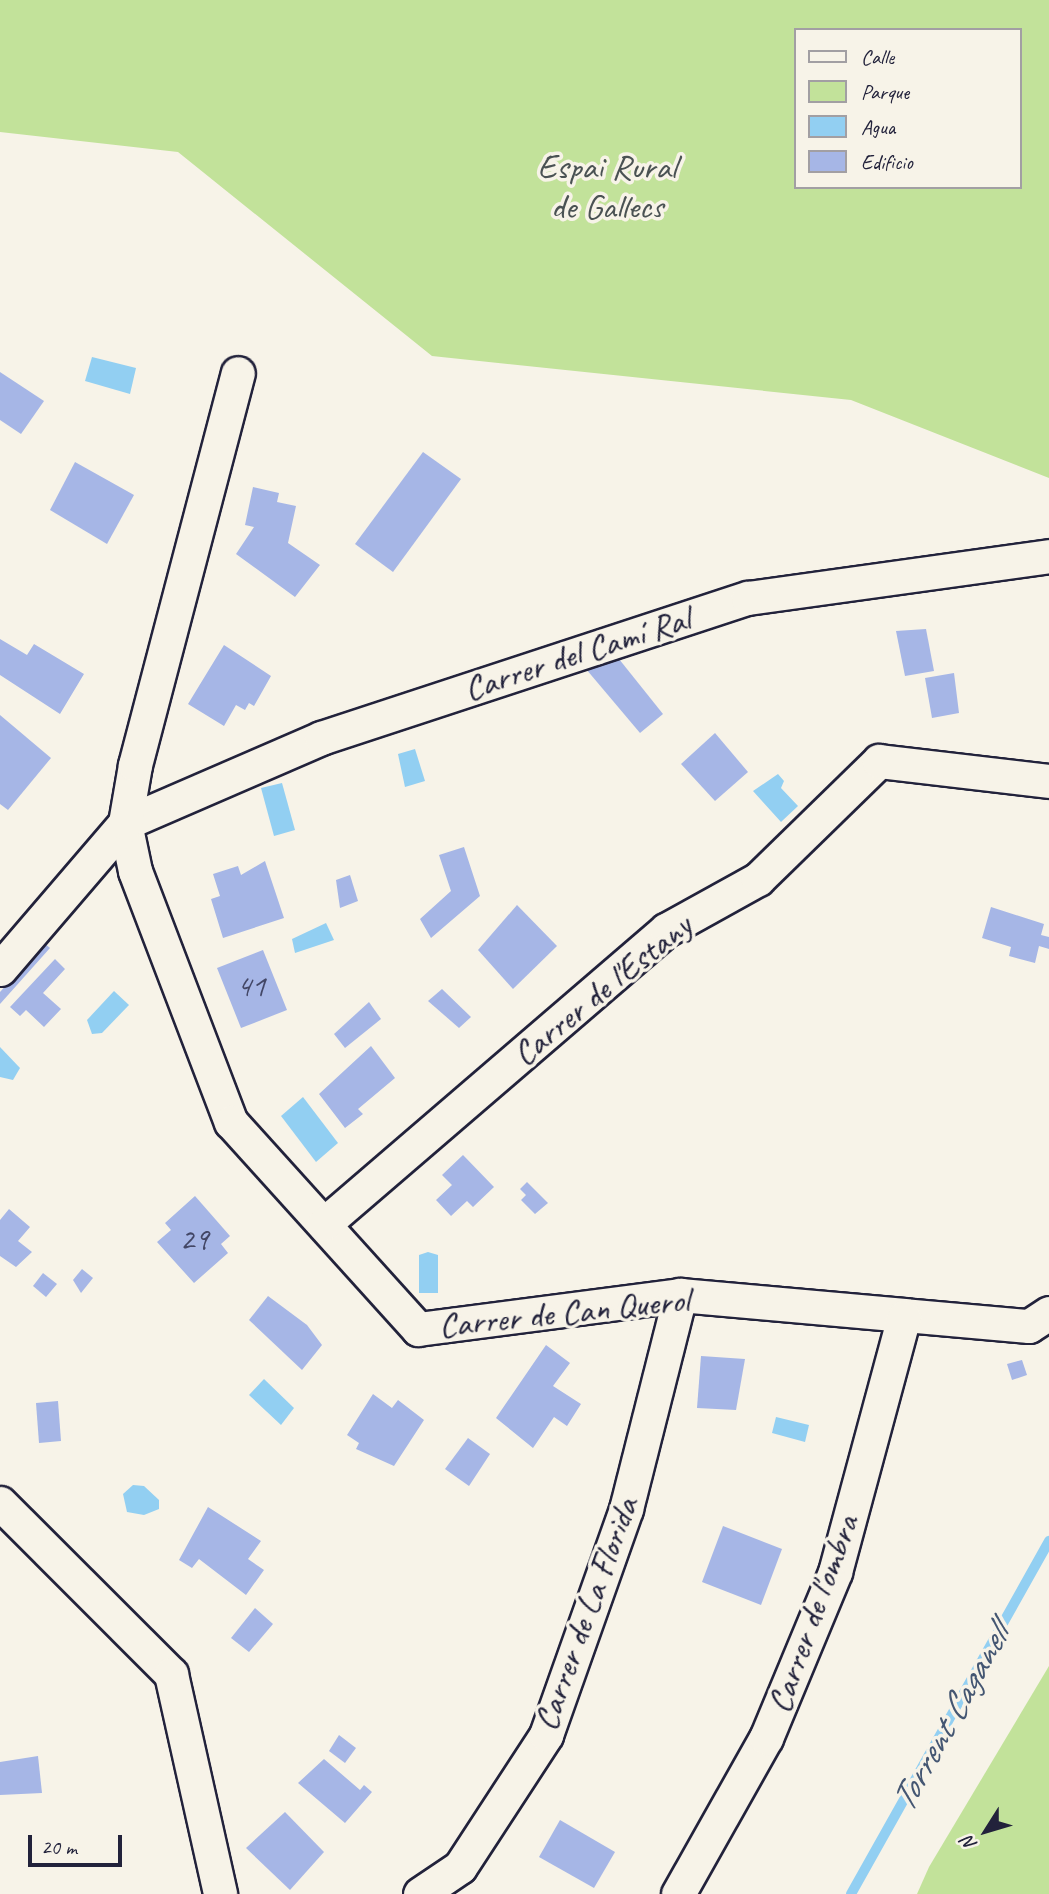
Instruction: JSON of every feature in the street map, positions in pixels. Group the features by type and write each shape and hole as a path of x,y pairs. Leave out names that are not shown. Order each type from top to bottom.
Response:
{"street":[{"path":"0,969 125,823 238,373"},
{"name":"Carrer del Camí Ral","path":"125,823 321,738 748,598 1049,556"},
{"name":"Carrer de l'Estany","path":"324,1224 666,930 758,879 879,761 1049,781"},
{"name":"Carrer de Can Querol","path":"125,823 135,871 231,1122 418,1329 680,1295 1029,1326 1049,1313"},
{"name":"Carrer de La Florida","path":"420,1894 460,1867 546,1735 626,1510 680,1295"},
{"name":"Carrer de l'ombra","path":"678,1894 766,1738 835,1572 904,1317"},
{"path":"0,1503 171,1674 220,1894"}],"green space":[{"name":"Espai Rural de Gallecs","path":"0,0 1049,0 1049,478 851,400 432,356 178,152 0,132"},
{"path":"1049,1666 1049,1894 917,1894 929,1867"}],"water":[{"path":"92,357 136,368 130,394 85,381"},
{"path":"415,749 425,781 405,787 398,754"},
{"path":"778,774 784,781 781,788 798,806 781,822 753,791"},
{"path":"282,783 295,830 274,836 261,788"},
{"path":"326,923 334,940 295,953 292,939"},
{"path":"114,991 129,1005 102,1033 92,1034 87,1020"},
{"path":"0,1047 20,1068 13,1080 0,1077"},
{"path":"303,1097 338,1143 316,1162 281,1116"},
{"path":"428,1252 438,1255 438,1293 419,1293 419,1255"},
{"path":"264,1379 294,1408 281,1425 249,1395"},
{"path":"776,1417 809,1425 805,1442 772,1433"},
{"path":"133,1485 144,1486 159,1500 159,1509 144,1515 127,1512 123,1494"}],"building":[{"path":"0,372 44,401 21,434 0,420"},
{"path":"423,452 461,479 393,572 355,544"},
{"path":"75,462 134,495 107,544 50,510"},
{"path":"253,487 279,493 277,502 296,506 288,543 320,565 295,597 236,554 254,527 245,525"},
{"path":"926,629 934,671 905,676 896,631"},
{"path":"0,639 27,655 34,644 84,674 60,714 0,675"},
{"path":"224,645 271,676 254,706 249,703 245,710 236,705 224,726 188,704"},
{"path":"619,659 663,714 640,733 586,669"},
{"path":"954,673 959,713 932,718 925,678"},
{"path":"0,715 51,758 8,810 0,804"},
{"path":"715,733 748,772 715,801 681,764"},
{"path":"464,847 480,896 431,938 420,919 451,891 439,855"},
{"path":"265,861 284,918 223,938 211,899 220,896 213,874 238,866 241,875"},
{"path":"350,875 358,901 340,908 336,880"},
{"path":"517,905 557,946 513,989 478,950"},
{"path":"991,907 1044,924 1041,935 1049,937 1049,949 1039,946 1035,963 1009,956 1011,947 982,938"},
{"path":"44,943 50,948 0,1004 0,992"},
{"path":"263,950 287,1010 241,1028 217,968"},
{"path":"55,959 65,969 43,993 61,1009 44,1027 26,1010 20,1016 10,1007"},
{"path":"442,989 471,1017 459,1028 428,1001"},
{"path":"369,1002 381,1019 345,1048 334,1034"},
{"path":"371,1046 395,1078 358,1109 363,1114 345,1128 319,1094"},
{"path":"463,1155 494,1187 473,1207 467,1201 451,1216 436,1200 452,1185 442,1175"},
{"path":"527,1182 548,1203 535,1214 521,1200 526,1195 520,1189"},
{"path":"195,1196 230,1236 221,1244 228,1253 194,1283 157,1242 171,1230 165,1223"},
{"path":"9,1209 30,1227 18,1241 32,1252 16,1267 0,1256 0,1220"},
{"path":"82,1269 93,1278 81,1293 73,1280"},
{"path":"43,1273 57,1284 46,1297 33,1286"},
{"path":"268,1296 307,1325 322,1345 302,1370 249,1320"},
{"path":"546,1345 570,1363 553,1386 581,1404 567,1426 554,1417 533,1448 496,1418"},
{"path":"701,1356 745,1359 736,1410 697,1408"},
{"path":"1022,1360 1027,1375 1012,1380 1007,1364"},
{"path":"373,1394 392,1408 398,1400 424,1420 394,1466 356,1449 359,1443 347,1435"},
{"path":"58,1401 61,1441 39,1443 36,1403"},
{"path":"468,1438 490,1454 469,1486 445,1469"},
{"path":"208,1507 261,1541 248,1559 264,1570 246,1595 199,1559 192,1568 179,1560"},
{"path":"723,1526 782,1549 761,1605 702,1582"},
{"path":"255,1608 273,1624 249,1652 231,1638"},
{"path":"339,1735 356,1748 345,1763 329,1751"},
{"path":"38,1756 42,1793 0,1795 0,1762"},
{"path":"324,1759 360,1790 364,1785 372,1792 345,1823 298,1783"},
{"path":"285,1812 324,1852 290,1890 246,1848"},
{"path":"560,1820 615,1852 594,1888 539,1857"}],"waterway":[{"name":"Torrent Caganell","path":"851,1894 1049,1541"}]}
